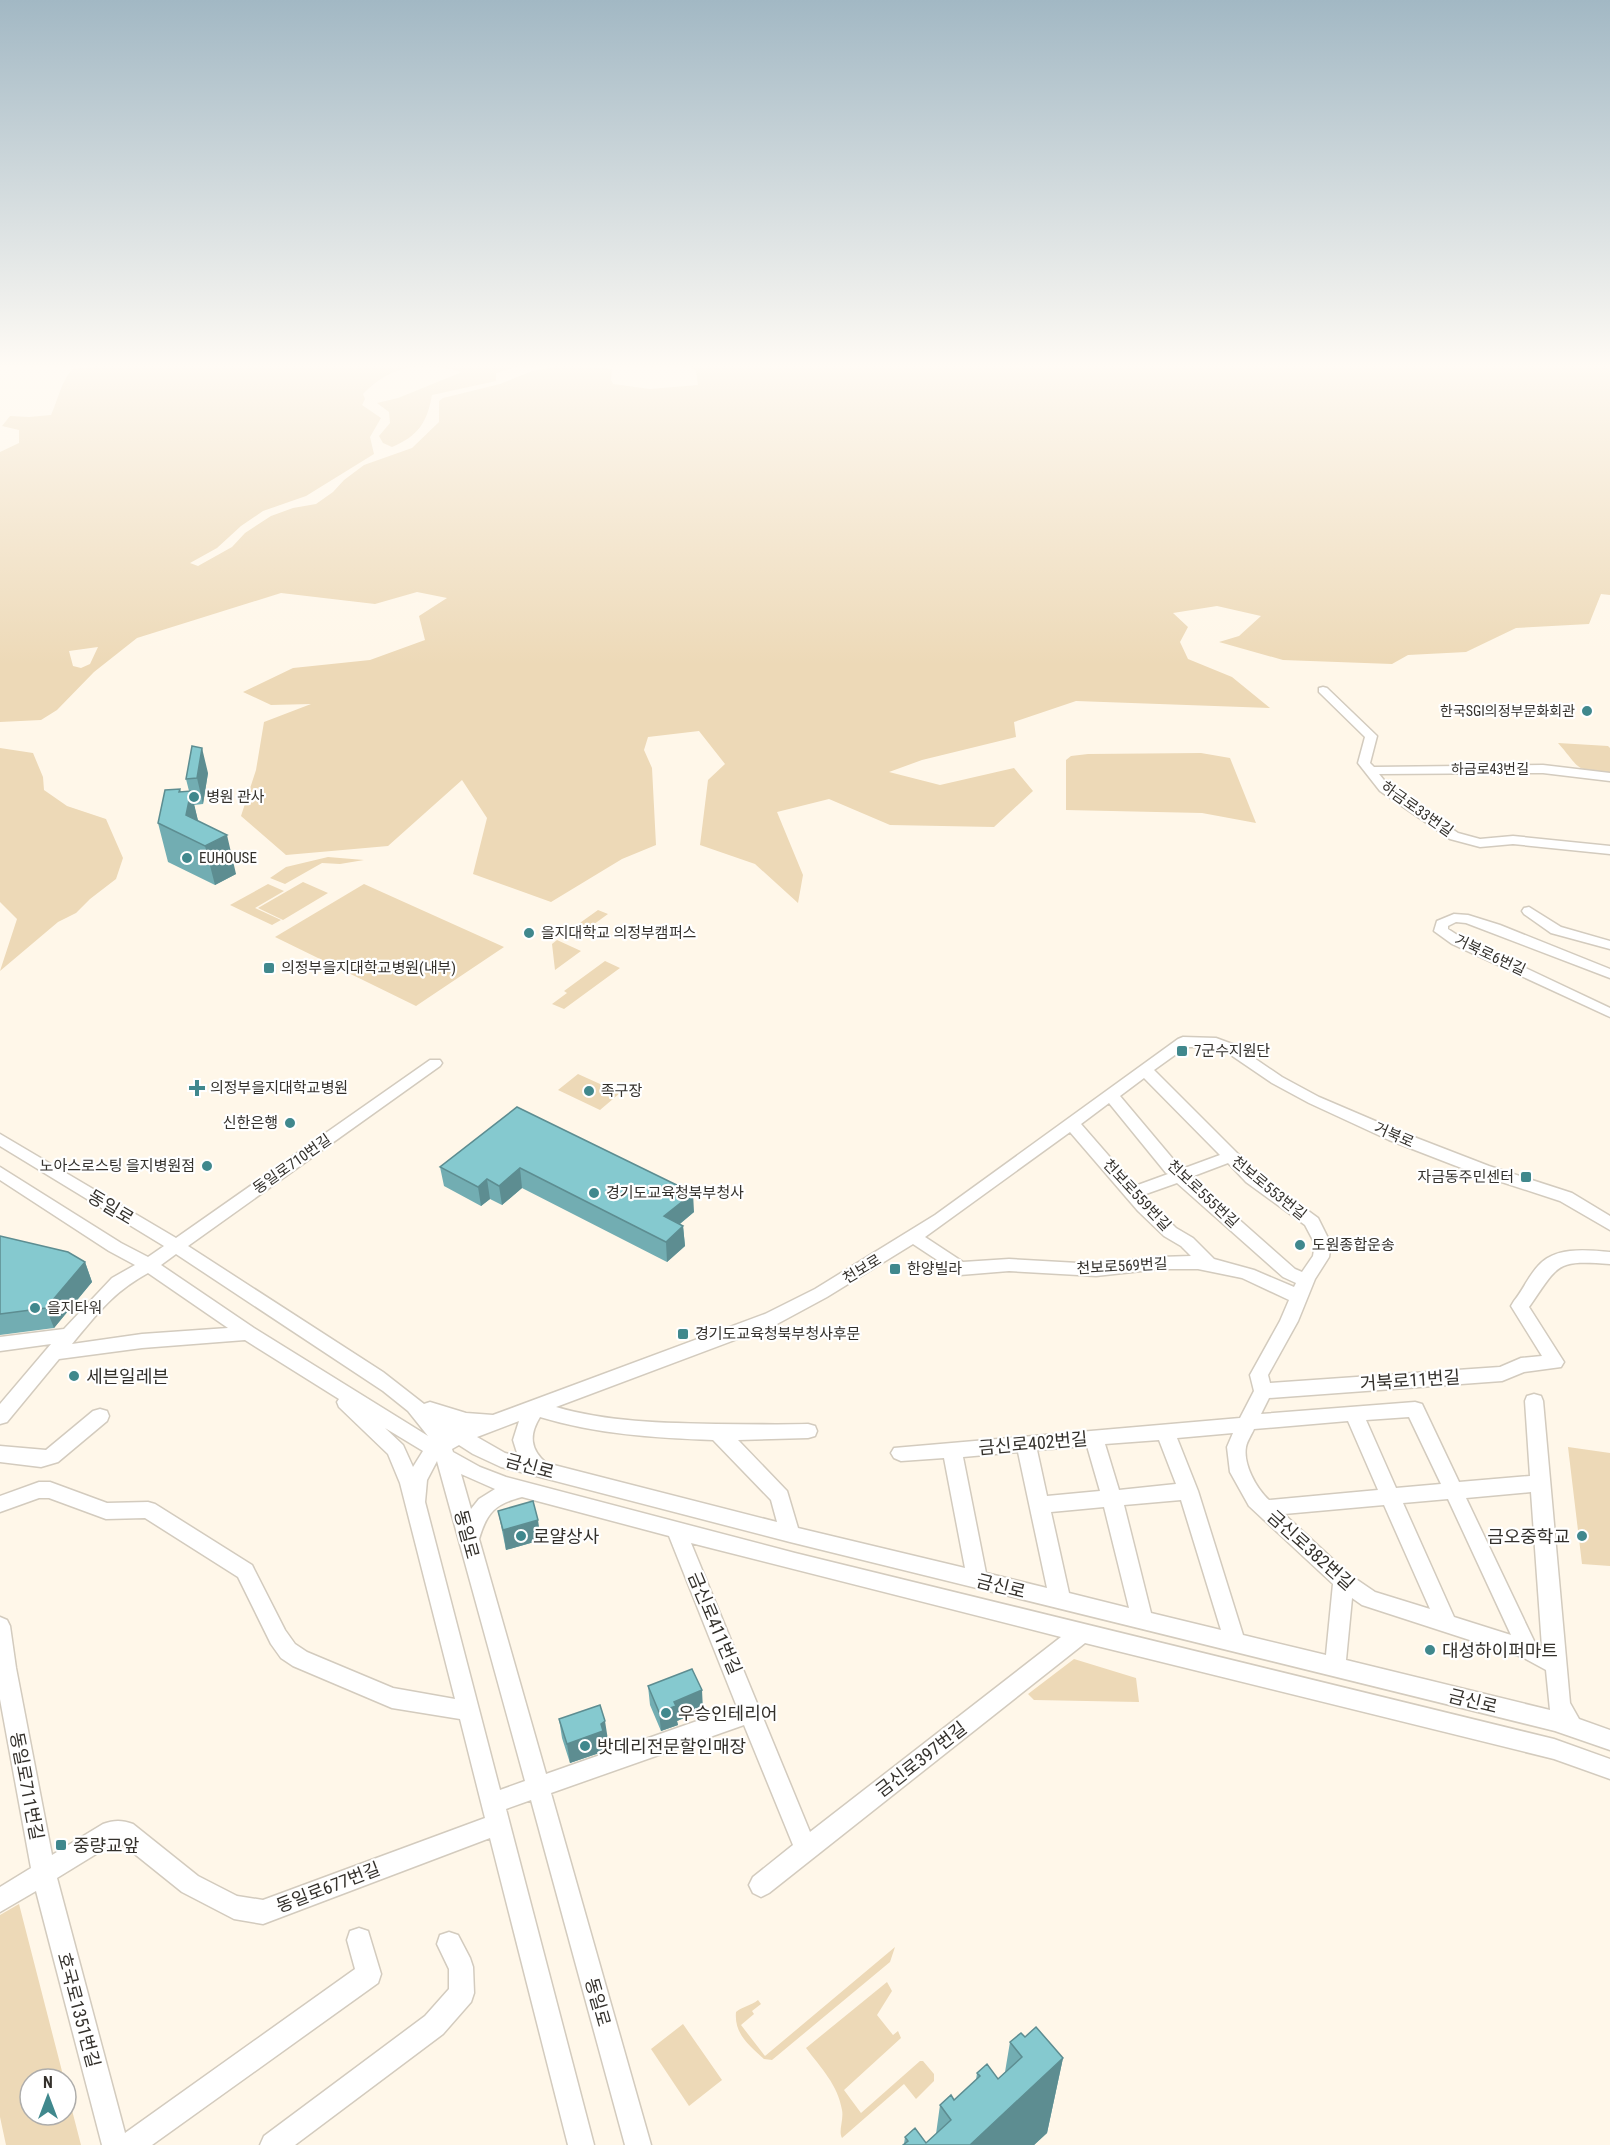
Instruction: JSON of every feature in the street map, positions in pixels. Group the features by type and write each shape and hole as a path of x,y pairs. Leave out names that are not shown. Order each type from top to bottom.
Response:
{"street":[{"name":"하금로33번길","path":"1323,690 1371,736 1364,763 1384,788 1454,836 1467,841 1490,843 1529,841 1610,850"},
{"name":"하금로43번길","path":"1370,771 1543,769 1610,777"},
{"path":"1529,911 1556,930 1610,945"},
{"name":"거북로6번길","path":"1610,974 1468,919 1454,918 1442,924 1441,931 1457,941 1610,1012"},
{"name":"천보로","path":"500,1422 771,1319 844,1280 914,1237 1184,1042"},
{"name":"거북로","path":"1184,1042 1216,1043 1230,1048 1277,1080 1314,1100 1395,1136 1472,1166 1566,1197 1608,1221"},
{"name":"동일로710번길","path":"149,1265 435,1064"},
{"name":"천보로553번길","path":"1145,1070 1252,1178 1304,1215 1318,1232 1323,1244 1321,1257 1305,1281 1290,1321 1259,1375 1263,1391"},
{"name":"천보로555번길","path":"1111,1095 1173,1169 1289,1273 1305,1281"},
{"name":"천보로559번길","path":"1071,1123 1170,1232 1186,1242 1207,1262"},
{"name":"동일로","path":"0,1139 177,1245 406,1399 425,1417 455,1480 457,1497 638,2145"},
{"path":"1133,1193 1230,1157"},
{"name":"동일로","path":"0,1172 115,1247 149,1265 248,1333 441,1452"},
{"name":"천보로569번길","path":"914,1237 960,1269 988,1263 1016,1263 1089,1270 1162,1263 1207,1262 1233,1267 1299,1298"},
{"name":"거북로11번길","path":"1263,1391 1502,1374 1521,1365 1555,1362 1520,1306 1530,1295 1546,1268 1563,1258 1583,1256 1610,1258"},
{"path":"0,1417 100,1299 118,1282 149,1265"},
{"path":"55,1353 142,1341 248,1333"},
{"path":"0,1344 70,1335"},
{"path":"315,1374 396,1450 406,1471 581,2145"},
{"name":"금신로382번길","path":"1263,1391 1236,1448 1240,1472 1249,1490 1264,1508 1343,1581 1369,1599 1528,1650 1554,1663"},
{"path":"406,1399 452,1417 477,1422 500,1422"},
{"name":"금신로","path":"406,1399 466,1440 501,1459 790,1534 1571,1725 1608,1738"},
{"path":"1534,1401 1554,1663 1558,1670 1560,1705 1571,1725"},
{"path":"540,1469 531,1462 523,1447 524,1430 536,1408 584,1421 659,1429 772,1433 808,1431"},
{"name":"금신로402번길","path":"901,1453 1415,1409 1454,1491"},
{"path":"1354,1414 1447,1625"},
{"path":"0,1454 41,1460 51,1457 100,1416"},
{"path":"415,1502 416,1479 424,1462 500,1422"},
{"path":"716,1431 780,1497 790,1534"},
{"path":"1165,1432 1188,1491 1235,1643"},
{"path":"1094,1438 1113,1498 1142,1620"},
{"path":"441,1452 466,1440"},
{"path":"1026,1444 1060,1600"},
{"path":"952,1450 976,1580"},
{"name":"금신로","path":"441,1452 503,1484 805,1565 1554,1749 1610,1769"},
{"path":"1264,1508 1540,1483"},
{"path":"0,1504 39,1490 50,1490 106,1511 148,1510 245,1571 278,1637 288,1651 300,1659 392,1698 469,1711"},
{"path":"470,1543 472,1524 482,1507 503,1494 531,1491"},
{"path":"1041,1505 1188,1491"},
{"path":"1454,1491 1528,1650"},
{"name":"금신로411번길","path":"676,1530 806,1849"},
{"path":"1335,1668 1343,1581"},
{"name":"동일로711번길","path":"0,1626 33,1880"},
{"name":"금신로397번길","path":"761,1885 1081,1633"},
{"name":"동일로677번길","path":"0,1900 111,1832 124,1832 190,1884 234,1907 262,1912 495,1813 538,1787 752,1712"},
{"name":"호국로1351번길","path":"33,1880 115,2145"},
{"path":"130,2145 369,1974 359,1940"},
{"path":"273,2145 434,2025 462,1993 460,1967 449,1944"}],"shaded area":[{"path":"0,465 356,465 306,496 263,511 241,526 217,548 190,563 198,566 232,547 245,533 271,516 293,508 316,504 364,465 1610,465 1610,595 1601,594 1589,624 1516,628 1466,652 1408,655 1392,664 1283,660 1219,642 1239,636 1261,616 1217,606 1173,613 1188,627 1180,642 1188,659 1232,677 1270,708 1076,701 1014,722 1016,737 922,760 889,772 940,785 1014,768 1033,791 994,827 890,825 829,799 777,812 803,875 798,903 755,864 700,845 708,780 725,764 699,731 648,737 644,750 652,768 656,845 622,859 551,902 473,874 487,818 462,780 388,846 286,855 241,816 256,770 264,722 311,704 271,705 243,692 293,668 370,660 425,640 419,616 447,598 417,592 375,604 281,593 137,638 94,672 57,710 41,720 0,722","holes":["98,647 90,664 81,668 73,666 69,651"]},
{"path":"1558,743 1608,746 1610,748 1610,773 1590,771 1579,767"},
{"path":"0,748 33,753 43,777 44,790 67,806 106,819 123,858 116,879 76,913 58,922 0,971 17,919 0,902"},
{"path":"1201,753 1230,758 1256,823 1202,813 1066,810 1066,760 1071,756"},
{"path":"328,857 364,860 340,864 322,863 285,884 270,878 286,867"},
{"path":"303,882 328,893 283,920 258,908"},
{"path":"268,884 284,891 255,908 281,920 272,925 230,905"},
{"path":"364,884 504,947 416,1006 275,937"},
{"path":"598,910 608,914 590,927 598,931 588,938 570,930"},
{"path":"557,940 581,951 555,970 552,944"},
{"path":"605,961 620,968 564,1009 552,1004 567,993 564,991"},
{"name":"족구장","path":"578,1074 620,1093 600,1110 558,1090"},
{"path":"1568,1447 1610,1453 1610,1566 1582,1564"},
{"path":"1074,1659 1136,1678 1139,1702 1034,1700 1028,1694"},
{"path":"19,1904 61,2067 18,2067 18,2127 76,2127 81,2145 6,2145 0,2117 0,1915"},
{"path":"895,1947 890,1962 772,2060 764,2059 740,2033 737,2027 736,2012 758,2000 761,2004 752,2011 754,2014 741,2025 765,2056"},
{"path":"887,1982 892,1991 877,2015 893,2035 898,2031 901,2038 844,2090 861,2113 920,2061 923,2061 934,2074 934,2081 916,2099 904,2084 842,2138 842,2110 837,2093 806,2048"},
{"path":"683,2024 722,2080 689,2106 651,2049"}],"building":[{"path":"192,746 202,748 197,778 186,779"},
{"path":"180,789 179,792 191,791 186,815 227,835 205,846 158,823 165,790"},
{"name":"경기도교육청북부청사","path":"517,1107 693,1193 664,1216 683,1226 666,1242 520,1168 499,1186 487,1179 478,1187 440,1167"},
{"path":"0,1236 68,1252 85,1262 46,1308 0,1314"},
{"path":"533,1501 538,1520 503,1530 498,1511"},
{"path":"692,1669 702,1690 674,1702 676,1706 659,1712 648,1686"},
{"path":"600,1705 605,1721 601,1724 603,1731 567,1744 559,1719"},
{"path":"1036,2027 1063,2058 970,2145 903,2145 908,2141 905,2137 915,2128 926,2143 951,2120 940,2105 951,2095 954,2100 980,2076 977,2073 987,2064 998,2079 1022,2057 1010,2042 1021,2033 1025,2037"}],"place":[{"name":"한국SGI의정부문화회관","path":"1587,711"},
{"name":"병원 관사","path":"194,797"},
{"name":"EUHOUSE","path":"187,858"},
{"name":"을지대학교 의정부캠퍼스","path":"529,933"},
{"name":"의정부을지대학교병원(내부)","path":"269,968"},
{"name":"7군수지원단","path":"1182,1051"},
{"name":"의정부을지대학교병원","path":"197,1088"},
{"name":"족구장","path":"589,1091"},
{"name":"신한은행","path":"290,1123"},
{"name":"노아스로스팅 을지병원점","path":"207,1166"},
{"name":"자금동주민센터","path":"1526,1177"},
{"name":"경기도교육청북부청사","path":"594,1193"},
{"name":"도원종합운송","path":"1300,1245"},
{"name":"한양빌라","path":"895,1269"},
{"name":"을지타워","path":"35,1308"},
{"name":"경기도교육청북부청사후문","path":"683,1334"},
{"name":"세븐일레븐","path":"74,1376"},
{"name":"로얄상사","path":"521,1536"},
{"name":"금오중학교","path":"1582,1536"},
{"name":"대성하이퍼마트","path":"1430,1650"},
{"name":"우승인테리어","path":"666,1713"},
{"name":"밧데리전문할인매장","path":"585,1746"},
{"name":"중량교앞","path":"61,1845"}]}
